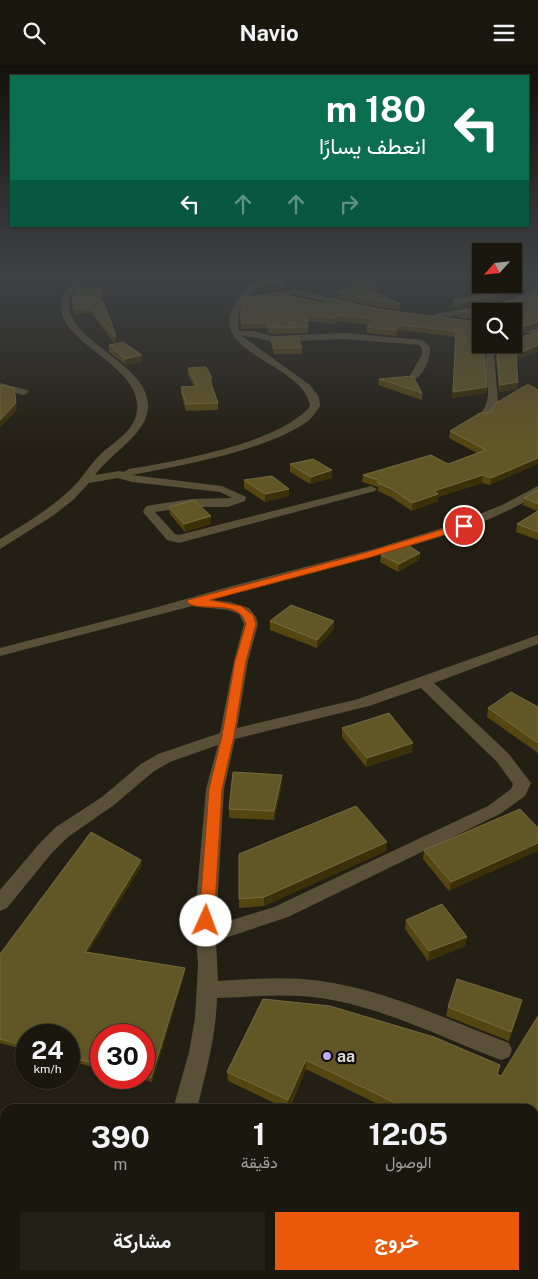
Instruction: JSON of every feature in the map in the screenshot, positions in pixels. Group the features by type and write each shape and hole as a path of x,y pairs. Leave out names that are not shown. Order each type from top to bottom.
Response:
{"street":[{"path":"0,545 62,503 104,457 138,424 142,416 143,408 140,391 132,379 89,342 82,333"},
{"path":"85,480 156,468 256,442 303,422 315,406 314,395 297,378 255,351 237,337 236,333 254,334 272,339 345,336 422,343 426,347 426,354 415,376"},
{"path":"522,339 538,333"},
{"path":"484,415 492,405 494,394 491,377 490,354 492,353"},
{"path":"0,386 24,392"},
{"path":"119,474 132,479 222,489 240,497 238,501 228,503 176,505 152,508 148,511 171,537 179,539 371,489"},
{"path":"0,651 367,555 464,526 501,511 538,489"},
{"path":"228,503 269,515"},
{"path":"186,1104 200,1052 206,1018 208,990 206,936 215,789 228,736 234,692 251,624 249,617 244,611 230,606 192,602"},
{"path":"0,903 50,843 62,832 113,797 147,768 164,757 228,736 334,711 424,682 538,639"},
{"path":"206,936 261,920 309,899 494,810 518,792 522,783 503,758 424,682"},
{"path":"208,990 296,987 331,991 393,1010 501,1050"}],"building":[{"path":"456,333 472,333 472,353 485,353 487,387 453,392"},
{"path":"538,333 538,345 522,352 522,337"},
{"path":"298,337 302,348 274,348 271,338"},
{"path":"123,342 142,355 125,359 109,345"},
{"path":"497,353 520,353 516,355 518,382 500,385"},
{"path":"206,367 212,378 209,378 218,403 186,404 181,387 197,386 188,368"},
{"path":"413,376 422,393 379,379"},
{"path":"528,384 538,390 538,458 491,478 483,475 434,491 438,494 412,503 392,489 378,483 378,480 363,475 431,455 448,464 486,450 450,431 480,413 490,412 496,403"},
{"path":"0,385 14,388 16,403 0,420"},
{"path":"313,459 332,470 311,477 290,464"},
{"path":"272,476 289,489 265,494 244,480"},
{"path":"538,490 538,504 524,498"},
{"path":"195,501 211,516 184,524 169,507"},
{"path":"538,511 538,532 517,524"},
{"path":"405,543 420,553 399,564 381,555"},
{"path":"291,605 334,621 317,640 270,621"},
{"path":"511,692 538,707 538,743 488,708"},
{"path":"389,713 413,743 367,758 342,728"},
{"path":"233,772 282,775 274,811 229,809"},
{"path":"356,806 387,842 264,897 239,899 239,854"},
{"path":"520,809 538,828 538,843 451,882 424,850"},
{"path":"91,832 141,860 85,952 185,968 155,1065 155,1024 90,1024 90,1062 80,1060 80,1024 15,1024 15,1043 0,1039 0,954"},
{"path":"442,904 467,937 429,951 406,920"},
{"path":"457,979 522,1000 511,1032 448,1007"},
{"path":"263,999 330,1006 434,1037 500,1065 497,1074 501,1076 538,1016 538,1104 398,1104 306,1060 288,1100 227,1072"}],"place":[{"name":"aa","path":"327,1056"}],"route":[{"path":"206,921 215,789 228,736 234,692 251,624 249,617 238,608 192,602 367,555 464,526"}]}
